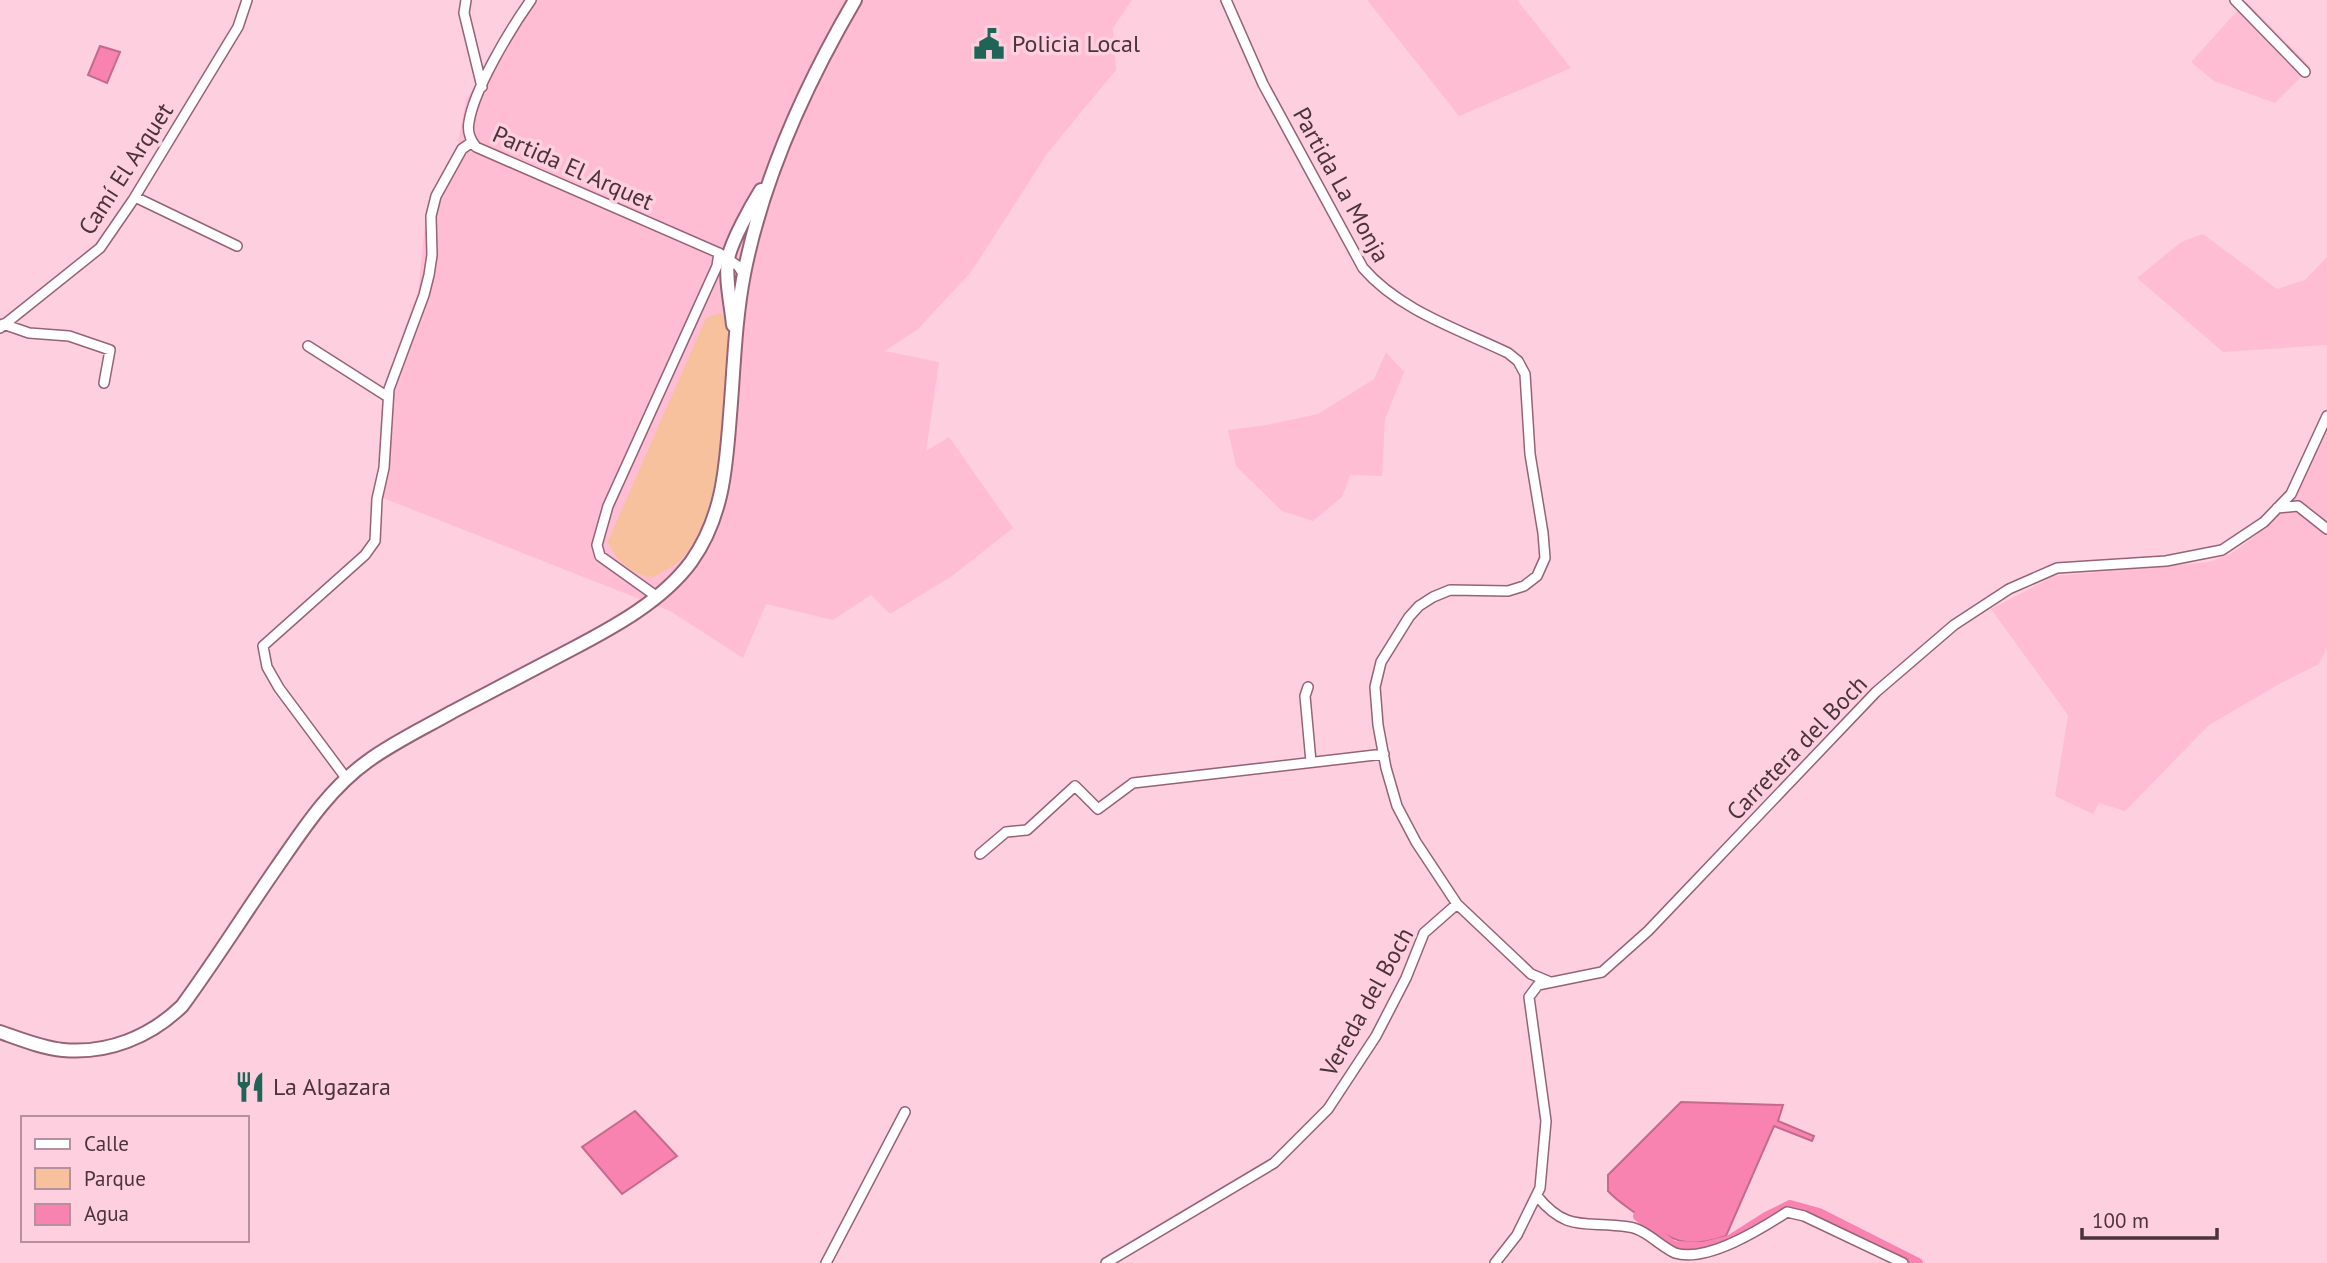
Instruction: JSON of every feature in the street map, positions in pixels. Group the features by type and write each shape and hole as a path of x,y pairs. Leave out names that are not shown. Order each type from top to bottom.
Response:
{"street":[{"name":"Camí El Arquet","path":"1,326 100,248 135,197 238,27 247,0"},
{"path":"466,0 464,13 482,87"},
{"name":"Partida El Arquet","path":"531,0 511,28 482,87 469,122 469,138 472,142 476,147 724,255"},
{"path":"0,1032 61,1050 90,1050 122,1044 158,1027 182,1006 308,821 346,778 403,739 630,616 689,565 705,540 718,509 725,473 744,275 771,175 825,52 855,0"},
{"name":"Partida La Monja","path":"1226,0 1263,84 1363,268 1377,285 1400,301 1508,353 1518,361 1525,373 1530,454 1544,533 1545,558 1537,576 1524,586 1508,591 1450,590 1419,606 1409,617 1381,662 1375,687 1384,754"},
{"path":"2235,0 2305,72"},
{"path":"346,778 279,688 267,667 264,646 365,555 374,541 377,499 384,468 389,389 429,275 432,255 431,216 436,196 462,149 472,142"},
{"path":"656,596 600,556 597,545 608,506 717,266 771,175"},
{"path":"135,197 237,246"},
{"path":"724,255 738,266 744,275"},
{"path":"724,255 736,342"},
{"path":"1,326 29,333 69,336 110,351 104,383"},
{"path":"308,346 388,397"},
{"name":"Carretera del Boch","path":"1550,983 1602,972 1648,931 1876,692 1954,625 2009,589 2057,568 2166,561 2222,550 2264,522 2291,494 2327,415"},
{"path":"2277,508 2298,506 2327,529"},
{"path":"1308,687 1305,696 1311,762"},
{"path":"980,854 1006,832 1027,830 1075,786 1098,809 1133,783 1384,754 1397,806 1416,842 1457,904 1531,974 1550,983"},
{"name":"Vereda del Boch","path":"1106,1263 1275,1163 1328,1109 1376,1036 1406,978 1423,933 1457,904"},
{"path":"1495,1263 1517,1235 1540,1188 1546,1121 1529,997 1538,985 1550,983"},
{"path":"826,1263 905,1112"},
{"path":"1537,1196 1548,1209 1568,1222 1632,1227 1683,1259 1720,1251 1787,1212 1804,1216 1903,1263"}],"shaded area":[{"path":"528,0 1132,0 1113,28 1116,70 1049,151 971,272 918,329 885,351 939,362 926,451 949,437 1013,528 952,576 890,614 871,595 833,620 766,604 743,658 670,611 378,496 385,382 418,292 426,214 457,148 466,100"},
{"path":"1367,0 1517,0 1571,68 1459,116"},
{"path":"2246,1 2311,67 2275,103 2214,81 2191,62"},
{"path":"2203,234 2277,289 2305,280 2327,257 2327,345 2223,352 2137,278 2181,242"},
{"path":"1386,352 1404,372 1385,419 1382,476 1350,475 1342,497 1313,521 1282,511 1236,466 1228,430 1318,414 1374,379"},
{"path":"2327,425 2327,647 2319,664 2209,725 2125,811 2099,803 2093,814 2055,796 2068,715 1991,609 2054,576 2209,562 2232,553 2255,536 2293,498"}],"green space":[{"path":"720,313 726,318 728,329 720,452 714,485 706,515 694,541 679,561 651,578 625,565 608,541 706,318"}],"water":[{"path":"100,46 120,52 107,83 88,75"},
{"path":"1681,1102 1783,1105 1778,1121 1814,1136 1812,1141 1774,1126 1726,1236 1712,1240 1690,1242 1670,1237 1650,1225 1608,1191 1608,1175"},
{"path":"635,1111 677,1156 622,1194 582,1147"}],"waterway":[{"path":"1638,1216 1673,1246 1703,1247 1730,1240 1790,1205 1819,1213 1918,1263"}],"place":[{"name":"Policia Local","path":"989,44"},
{"name":"La Algazara","path":"250,1087"}]}
